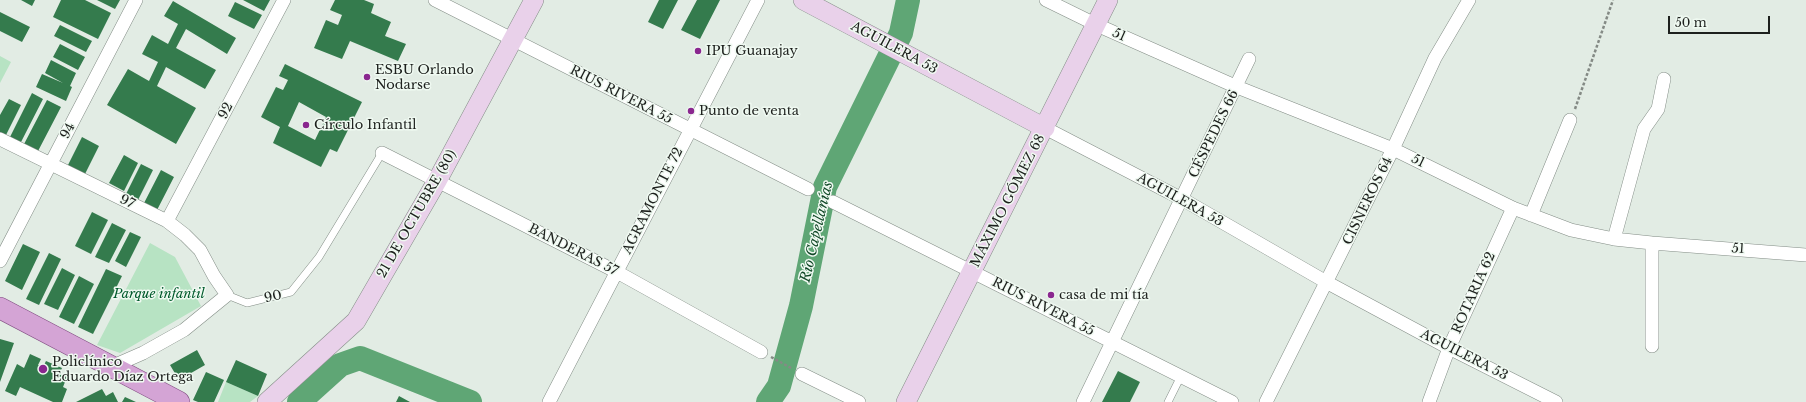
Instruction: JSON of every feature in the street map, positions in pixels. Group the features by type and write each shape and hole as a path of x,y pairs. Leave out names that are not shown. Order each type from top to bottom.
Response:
{"main road":[{"path":"0,308 179,402"}],"street":[{"name":"94","path":"0,261 136,0"},
{"name":"92","path":"167,221 284,0"},
{"name":"21 DE OCTUBRE (80)","path":"267,402 356,321 437,181 534,0"},
{"name":"AGRAMONTE 72","path":"549,402 758,0"},
{"name":"AGUILERA 53","path":"803,0 1182,199 1328,283 1449,348 1556,402"},
{"name":"51","path":"1046,0 1097,25 1237,87 1393,150 1513,208 1571,230 1614,239 1806,255"},
{"name":"MÁXIMO GÓMEZ 68","path":"906,402 1097,25 1108,0"},
{"name":"CISNEROS 64","path":"1266,402 1328,283 1393,150 1435,58 1469,0"},
{"name":"RIUS RIVERA 55","path":"438,1 808,189"},
{"name":"CÉSPEDES 66","path":"1084,402 1237,87 1249,59"},
{"path":"1614,239 1644,129 1658,109 1664,79"},
{"path":"1532,215 1570,120"},
{"name":"97","path":"0,139 50,165 167,221 185,234 200,250 214,276 227,295"},
{"name":"BANDERAS 57","path":"382,153 617,272 762,352"},
{"name":"RIUS RIVERA 55","path":"833,202 1232,402"},
{"name":"ROTARIA 62","path":"1428,402 1449,348 1513,208"},
{"path":"1652,243 1652,346"},
{"path":"111,367 143,353 184,330 227,295"},
{"path":"802,374 859,402"}],"lane":[{"name":"90","path":"227,295 247,303 291,292 318,257 382,153"},
{"path":"1168,402 1181,376"}],"path":[{"path":"1570,120 1614,0"},
{"path":"762,352 802,374"}],"green space":[{"path":"0,56 11,62 0,83"},
{"name":"Parque infantil","path":"150,243 175,257 201,306 120,353 97,345"},
{"path":"226,382 258,396 250,402 218,402"}],"building":[{"path":"21,0 35,0 32,6"},
{"path":"61,0 85,0 111,13 98,39 53,17"},
{"path":"97,0 120,0 115,9"},
{"path":"243,0 270,0 264,11"},
{"path":"335,0 364,0 374,4 371,13 391,22 385,36 406,44 398,61 350,41 342,59 314,48 326,20 338,25 342,15 330,10"},
{"path":"659,0 678,0 663,29 648,22"},
{"path":"697,0 720,0 700,39 681,30"},
{"path":"173,1 236,38 227,54 186,29 176,48 216,70 205,89 166,67 157,86 196,108 176,144 107,105 128,69 149,81 158,62 142,54 152,35 168,44 178,24 164,16"},
{"path":"235,2 262,15 254,29 228,16"},
{"path":"0,12 30,27 22,42 0,31"},
{"path":"60,25 92,41 86,52 54,36"},
{"path":"60,44 85,57 78,70 53,57"},
{"path":"51,60 76,73 70,86 72,87 66,101 36,87 42,74 63,83 45,73"},
{"path":"285,64 362,102 337,152 330,149 321,167 273,143 280,127 261,117 276,87 283,90 288,80 279,76","holes":["299,102 326,117 315,140 288,126"]},
{"path":"32,93 43,99 20,144 9,139"},
{"path":"9,99 21,105 6,135 0,132 0,115"},
{"path":"47,100 61,107 37,153 23,146"},
{"path":"82,137 99,146 84,176 67,167"},
{"path":"124,155 138,163 124,191 109,183"},
{"path":"141,164 153,170 136,204 124,198"},
{"path":"161,170 174,177 156,212 143,205"},
{"path":"92,212 108,220 91,254 75,246"},
{"path":"112,223 126,230 109,263 95,257"},
{"path":"130,232 141,237 126,267 115,261"},
{"path":"23,244 40,252 22,290 5,281"},
{"path":"49,253 61,259 39,305 26,299"},
{"path":"62,268 75,275 58,310 44,304"},
{"path":"106,269 122,276 93,334 78,327"},
{"path":"79,276 94,284 74,324 59,317"},
{"path":"0,339 14,343 0,382"},
{"path":"197,350 205,365 179,380 170,365"},
{"path":"30,354 41,359 38,365 43,367 46,361 62,368 59,374 67,377 63,387 67,389 62,402 53,402 20,387 16,396 5,391 17,364 24,368"},
{"path":"236,360 267,374 258,396 226,382"},
{"path":"1118,371 1140,382 1130,402 1102,402"},
{"path":"206,372 224,380 214,402 198,402 193,400"},
{"path":"102,389 106,396 113,392 118,402 76,402"},
{"path":"399,396 410,402 396,402"},
{"path":"125,397 136,402 122,402"}],"waterway":[{"name":"Río Capellanías","path":"768,402 779,386 801,306 825,187 901,33 908,0"},
{"name":"Río Capellanías","path":"299,402 340,365 360,358 470,402"}],"place":[{"name":"IPU Guanajay","path":"698,51"},
{"name":"ESBU Orlando Nodarse","path":"367,77"},
{"name":"Punto de venta","path":"691,111"},
{"name":"Círculo Infantil","path":"306,125"},
{"name":"casa de mi tía","path":"1051,295"},
{"name":"Policlínico Eduardo Díaz Ortega","path":"43,369"}]}
